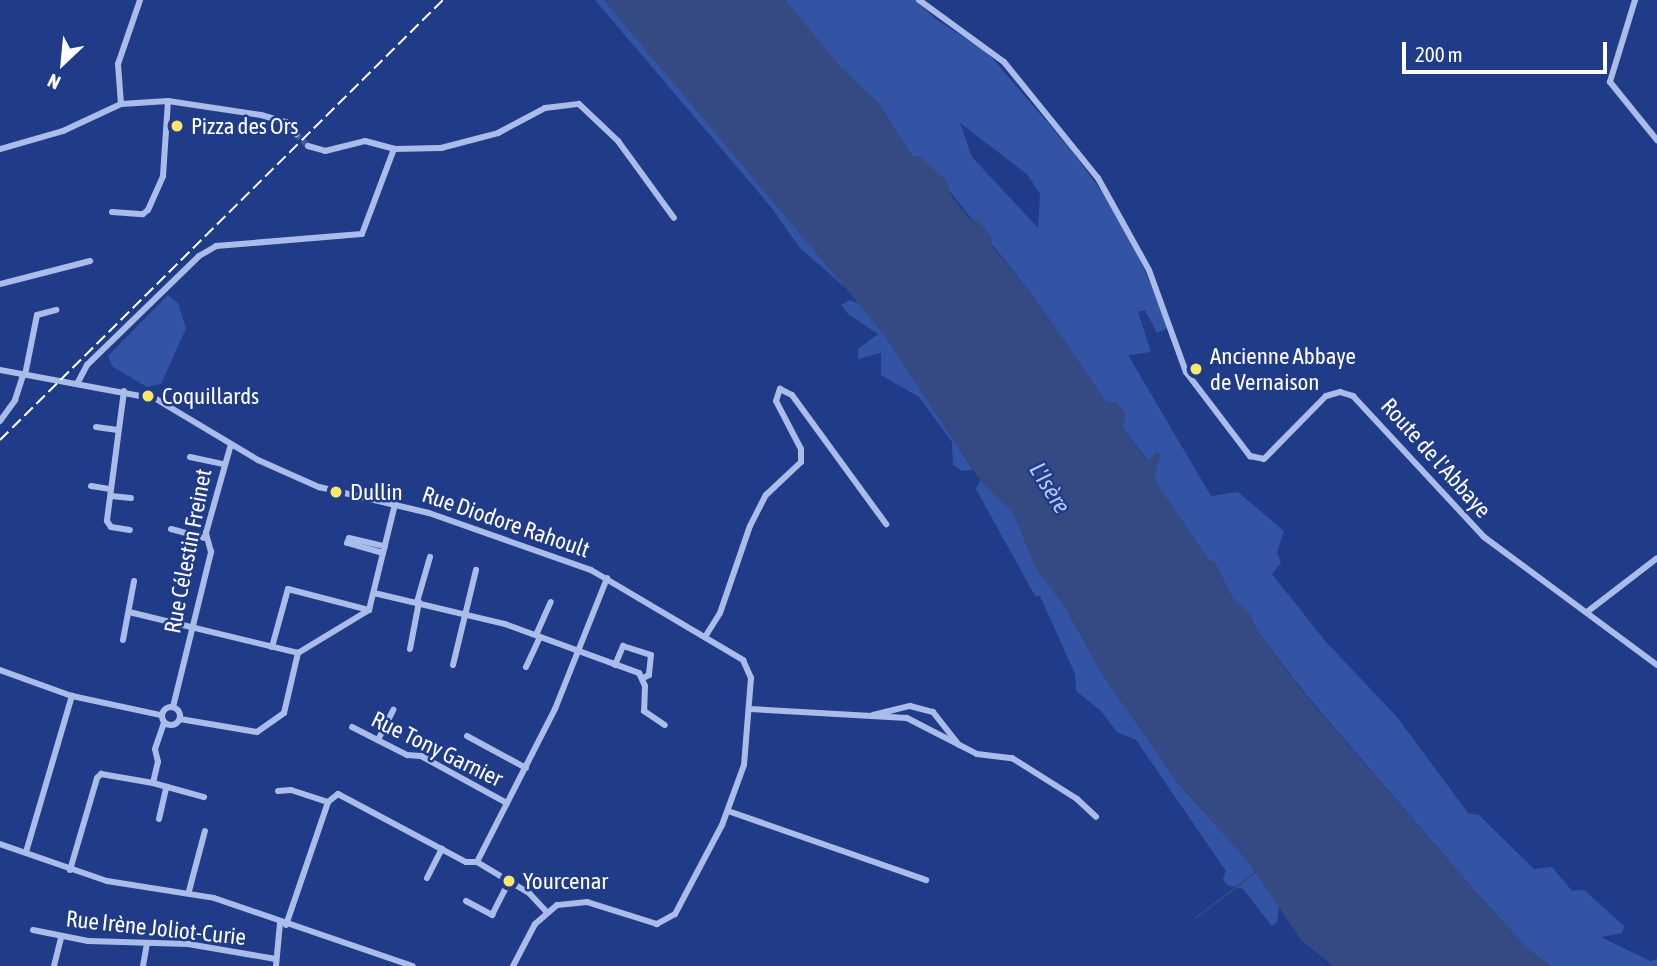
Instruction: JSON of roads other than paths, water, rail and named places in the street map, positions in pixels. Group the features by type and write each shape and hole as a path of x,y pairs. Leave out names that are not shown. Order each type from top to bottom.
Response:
{"street":[{"path":"121,104 118,64 140,0"},
{"name":"Route de l'Abbaye","path":"919,0 994,52 1098,178 1149,270 1186,372 1250,456 1264,459 1326,396 1340,392 1353,396 1484,537 1657,665"},
{"path":"1635,0 1610,82 1657,140"},
{"path":"112,212 143,214 148,210 163,176 168,101"},
{"path":"0,149 63,131 121,104 168,101 261,115 286,122 296,134"},
{"path":"308,146 326,151 365,141 394,149 452,146 498,133 545,108 579,104 618,141 674,218"},
{"path":"78,382 87,365 199,256 216,246 362,234 394,149"},
{"path":"0,284 90,261"},
{"path":"0,421 24,375 37,315 56,310"},
{"name":"Rue Diodore Rahoult","path":"0,370 124,391 164,403 231,444 319,487 395,504 482,529 607,578 743,660 750,670 750,709"},
{"path":"705,638 720,613 750,526 766,495 801,462 801,449 776,401 780,389 792,395 886,524"},
{"path":"124,391 108,526 130,530"},
{"path":"96,427 118,430"},
{"name":"Rue Célestin Freinet","path":"173,707 211,552 205,538 222,464 231,444"},
{"path":"190,457 222,464"},
{"path":"91,486 131,498"},
{"path":"129,612 298,653 369,610 395,504"},
{"path":"171,529 205,538"},
{"path":"347,539 384,550 347,545 347,539"},
{"path":"410,649 418,602 430,557"},
{"path":"1587,611 1657,558"},
{"path":"453,665 476,570"},
{"path":"477,862 526,768 607,578"},
{"path":"123,640 134,581"},
{"path":"272,647 288,589 369,610"},
{"path":"374,593 466,614 538,636 643,678"},
{"path":"526,667 551,602"},
{"path":"615,665 623,646 651,655 649,675 643,678"},
{"path":"0,670 60,688 72,696 161,715 173,707 180,719 257,733 284,713 298,653"},
{"path":"643,678 644,711 665,725"},
{"path":"26,852 72,696"},
{"path":"869,716 910,706 933,712 960,747"},
{"path":"513,966 546,911 569,902 587,902 664,924 675,914 728,811 744,765 750,709 907,718 960,747 1012,758 1077,799 1096,817"},
{"path":"378,740 393,710"},
{"path":"153,783 158,762 155,748 164,723 161,715"},
{"path":"164,723 173,726 180,719"},
{"name":"Rue Tony Garnier","path":"352,727 407,755 421,756 506,803"},
{"path":"467,736 526,768"},
{"path":"70,870 97,778 101,774 153,783 166,789 204,797"},
{"path":"159,819 166,789"},
{"path":"278,791 291,790 328,802"},
{"path":"276,962 283,924 328,802 338,794 442,849 477,862 529,892 546,911"},
{"path":"728,811 926,880"},
{"path":"189,891 205,831"},
{"path":"0,844 107,881 189,891 413,966"},
{"path":"427,878 442,849"},
{"path":"466,901 492,915 509,881"},
{"name":"Rue Irène Joliot-Curie","path":"33,930 61,937 188,944 276,962"},
{"path":"54,966 61,937"},
{"path":"143,966 147,943"}],"water":[{"name":"L'Isère","path":"604,0 785,0 839,65 880,105 912,156 920,157 947,181 950,194 970,219 978,220 992,238 991,245 1034,297 1106,402 1116,402 1126,414 1123,428 1147,461 1157,452 1160,455 1154,477 1158,486 1208,559 1215,563 1233,599 1250,615 1257,631 1307,697 1474,890 1526,947 1550,966 1333,966 1301,940 1248,861 1178,783 1103,675 1064,605 1036,568 1013,512 980,480 884,334"}],"waterway":[{"path":"1196,918 1256,872"}],"tunnel":[{"path":"296,134 308,146"}],"railway":[{"path":"0,440 443,0"}],"place":[{"name":"Pizza des Ors","path":"177,126"},
{"name":"Ancienne Abbaye de Vernaison","path":"1196,369"},
{"name":"Coquillards","path":"148,396"},
{"name":"Dullin","path":"336,492"},
{"name":"Yourcenar","path":"509,881"}]}
